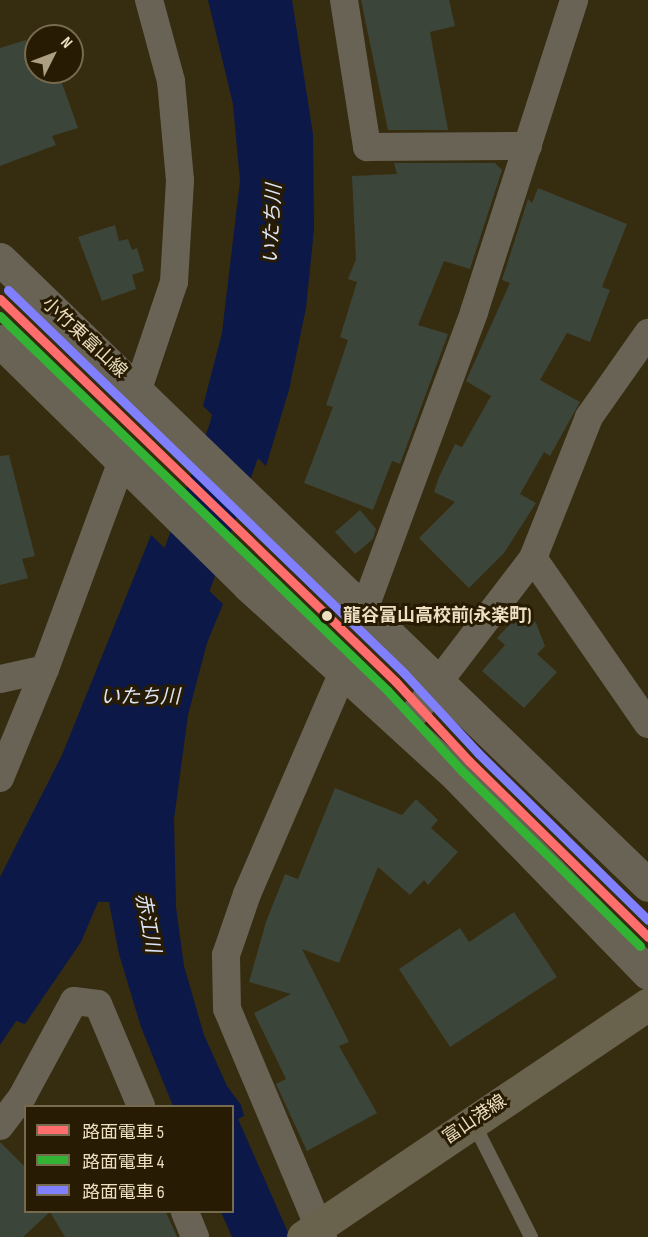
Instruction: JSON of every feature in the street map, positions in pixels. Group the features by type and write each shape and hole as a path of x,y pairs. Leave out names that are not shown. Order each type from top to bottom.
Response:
{"main road":[{"name":"富山港線","path":"312,1234 648,1004"}],"street":[{"path":"138,389 174,282 180,180 171,81 149,0"},
{"path":"344,0 367,147 528,146"},
{"path":"364,610 474,312 574,0"},
{"name":"小竹東富山線","path":"0,259 168,417 438,684 648,885"},
{"path":"404,727 533,558 590,417 648,333"},
{"path":"0,341 248,585 404,727 648,973"},
{"path":"0,778 45,669 133,472"},
{"path":"533,558 648,724"},
{"path":"0,679 45,669"},
{"path":"312,1234 228,1009 226,955 247,894 343,672"},
{"path":"0,1126 22,1095 74,1000 98,1004 140,1105"},
{"path":"185,1213 195,1237"}],"lane":[{"path":"473,1122 531,1237"}],"water":[{"name":"いたち川","path":"208,0 292,0 313,134 314,229 306,308 289,390 266,466 203,406 222,333 240,181 233,104"},
{"name":"いたち川","path":"151,535 223,604 207,643 188,715 174,819 176,907 184,966 204,1035 227,1086 241,1105 244,1116 238,1119 290,1237 232,1237 221,1213 234,1213 234,1105 173,1105 141,1027 119,954 109,902 98,902 81,942 25,1024 16,1021 0,1045 0,877 62,755"}],"building":[{"path":"361,0 449,0 455,26 430,32 448,130 388,130"},
{"path":"24,41 24,84 62,84 78,128 52,136 56,145 0,166 0,48"},
{"path":"394,163 495,163 502,170 470,269 444,261 418,325 448,334 400,464 392,461 373,510 304,483 333,407 326,405 348,340 340,337 357,282 348,279 356,259 352,176 397,174"},
{"path":"538,188 627,224 602,287 610,290 590,342 567,333 540,380 580,402 550,456 544,452 520,494 536,503 504,553 469,588 419,538 455,502 434,492 455,444 462,447 491,396 466,381 510,283 502,280 528,199 532,203"},
{"path":"115,225 119,241 128,239 132,250 137,248 144,271 132,275 136,289 102,301 78,237"},
{"path":"9,455 35,556 22,559 28,578 0,585 0,456"},
{"path":"360,510 376,529 373,539 355,554 335,532"},
{"path":"522,611 536,623 545,646 537,654 557,672 524,708 482,671 505,645 497,638"},
{"path":"335,788 402,815 416,799 438,820 431,828 458,852 428,885 424,880 410,895 378,867 339,963 302,949 349,1042 339,1046 377,1113 307,1151 276,1084 286,1079 254,1013 291,994 249,982 266,922 285,874 298,879"},
{"path":"514,912 557,977 450,1047 399,969 460,928 469,942"},
{"path":"0,1142 24,1166 24,1213 49,1213 23,1237 0,1237"},
{"path":"51,1213 166,1213 177,1237 65,1237"}],"waterway":[{"name":"いたち川","path":"160,642 237,430 255,360"}],"tram line":[{"name":"6","path":"8,290 404,673 478,753 648,920"},
{"name":"5","path":"0,299 396,682 469,761 648,937"},
{"name":"4","path":"0,316 387,690 461,770 640,946"}],"place":[{"name":"龍谷富山高校前(永楽町)","path":"327,616"}],"water label":[{"name":"赤江川","path":"147,923"}]}
